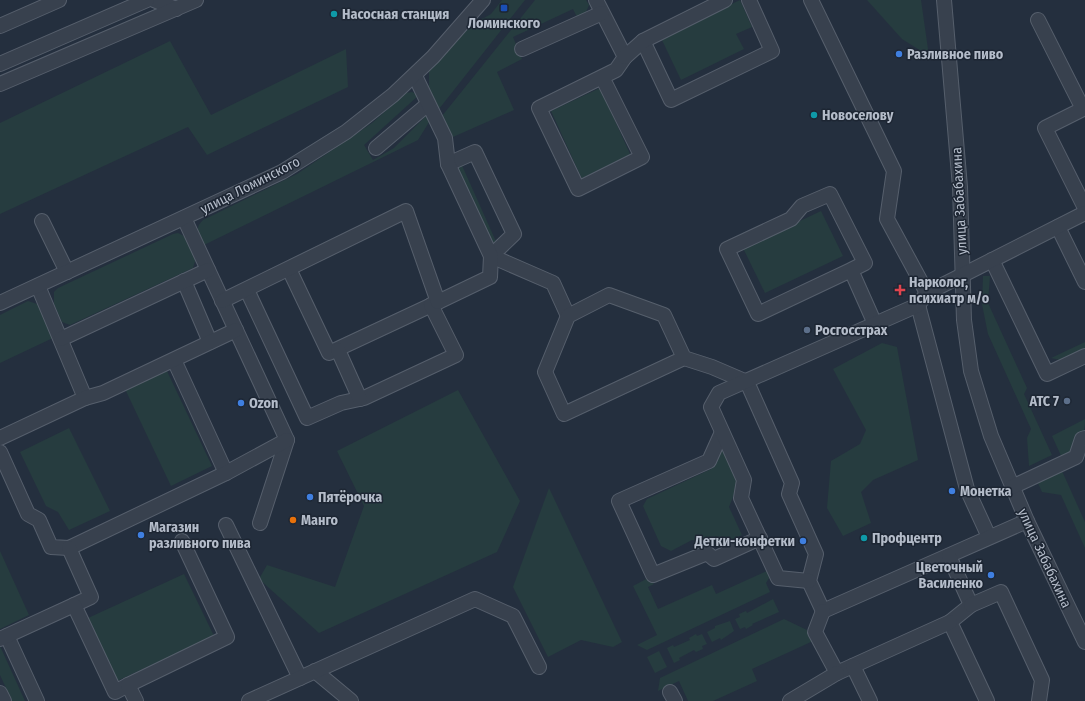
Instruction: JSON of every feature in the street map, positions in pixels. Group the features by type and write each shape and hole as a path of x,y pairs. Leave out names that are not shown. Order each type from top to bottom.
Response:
{"street":[{"path":"0,26 59,0"},
{"path":"0,64 147,0"},
{"path":"154,0 176,9"},
{"path":"0,84 196,0"},
{"name":"улица Ломинского","path":"0,303 282,172 346,132 414,76 483,0"},
{"path":"602,77 642,157 578,189 539,108 616,70 625,57 643,41 725,0"},
{"path":"643,41 671,100 772,51 749,0"},
{"path":"811,0 894,171 887,218 923,299 967,489 989,537"},
{"name":"улица Забабахина","path":"944,0 960,187 964,320 971,371 991,436 1012,487 1085,642"},
{"path":"522,48 599,6 625,57"},
{"path":"1038,20 1083,109 1045,128 1085,208"},
{"path":"289,270 329,353 490,277 491,256 448,164 445,138 414,76"},
{"path":"376,148 428,104"},
{"path":"448,164 475,152 514,234 491,256"},
{"path":"830,194 865,263 851,270 758,314 727,249 791,219 802,206 830,194"},
{"path":"222,301 289,270 406,211 434,304 456,355 360,399 341,403 307,418 248,290"},
{"path":"809,581 778,578 741,498 744,480 712,407 719,394 875,324 923,299 962,275 1085,213"},
{"path":"184,218 287,440 260,523"},
{"path":"42,221 67,272"},
{"path":"1058,227 1085,282"},
{"path":"491,256 553,283 568,316"},
{"path":"992,260 1047,374 1085,356"},
{"path":"61,340 208,270"},
{"path":"851,270 875,324"},
{"path":"184,281 210,342"},
{"path":"38,286 85,398"},
{"path":"684,358 664,315 609,295 568,316 545,372 564,414 684,358 712,367 747,382 792,483 789,494 816,554 809,581 823,611"},
{"path":"0,438 85,398 103,393 236,330"},
{"path":"338,350 360,399"},
{"path":"174,360 226,473"},
{"path":"722,432 709,461 619,501 653,575 707,553 714,559 760,538"},
{"path":"1012,487 1076,457 1082,440 1085,438"},
{"path":"0,452 28,514 39,520 51,547 69,548 226,473 287,440"},
{"path":"837,673 815,632 823,611 1027,521"},
{"path":"226,525 300,678"},
{"path":"74,604 115,692 227,637 182,541"},
{"path":"37,701 3,638 91,596 69,548"},
{"path":"949,556 971,605"},
{"path":"790,701 837,673 950,622 971,605 1000,592 1042,680 1039,701"},
{"path":"249,701 475,599 512,616 539,668"},
{"path":"950,622 987,701"},
{"path":"853,666 870,701"},
{"path":"316,671 351,701"},
{"path":"128,685 136,701"},
{"path":"0,693 4,701"}],"green space":[{"path":"502,0 525,0 439,109 429,88 429,70 468,27 491,14"},
{"path":"535,0 586,0 589,5 586,12 577,17 573,9 513,37 522,59 497,72 514,110 453,137 442,116"},
{"path":"740,0 752,27 736,34 744,49 681,80 661,38"},
{"path":"867,0 921,0 929,56 902,39"},
{"path":"170,41 211,115 346,49 348,87 207,155 188,127 0,214 0,123"},
{"path":"600,88 631,156 582,179 551,111"},
{"path":"412,92 419,95 364,145 373,160 394,148 429,113 431,119 418,140 202,246 198,235 198,226 203,220 297,174 372,123 406,93"},
{"path":"460,161 498,246 492,252 452,165"},
{"path":"821,211 843,256 765,293 743,248"},
{"path":"178,233 188,238 196,258 193,268 70,325 62,322 54,304 54,292 58,288"},
{"path":"983,276 990,276 988,303 1027,388 1024,394 1052,455 1029,466 1027,438 1031,429 988,334 982,304"},
{"path":"28,301 42,307 55,337 0,363 0,315"},
{"path":"1085,342 1085,351 1064,361 1051,358"},
{"path":"882,343 897,347 918,460 873,480 861,492 871,523 843,536 827,508 831,461 860,444 866,430 833,369"},
{"path":"166,369 212,466 171,486 125,389"},
{"path":"458,390 520,501 497,552 319,633 259,579 267,565 335,587 364,506 337,451"},
{"path":"1085,419 1084,431 1077,448 1063,460 1052,436"},
{"path":"69,428 110,511 69,530 58,512 46,506 20,452"},
{"path":"721,443 740,479 729,507 742,535 718,546 692,540 671,551 661,546 643,506 647,499 711,469"},
{"path":"1062,471 1085,522 1085,548 1061,495 1042,492 1037,481"},
{"path":"549,488 622,642 613,647 581,640 548,657 513,587"},
{"path":"0,551 29,615 0,629"},
{"path":"769,570 771,575 766,583 770,592 647,650 637,645 657,635 633,586 650,577 654,584 648,587 658,609 712,585 716,594"},
{"path":"184,574 214,636 117,681 88,618"},
{"path":"773,599 779,612 752,624 753,625 746,629 745,627 740,629 735,619 740,617 739,614 746,611 747,613"},
{"path":"784,619 807,630 813,641 752,669 757,681 713,701 688,701 679,681 658,691 660,678"},
{"path":"730,621 734,631 721,640 720,638 712,642 707,632 715,628 715,626"},
{"path":"696,634 697,636 702,634 707,644 702,646 703,649 696,652 694,650 679,658 680,660 674,663 667,648 673,645 674,647 690,640 689,638"},
{"path":"0,646 25,701 12,701 0,675"},
{"path":"659,651 667,667 655,673 647,657"}],"place":[{"name":"Ломинского","path":"504,8"},
{"name":"Насосная станция","path":"334,14"},
{"name":"Разливное пиво","path":"899,54"},
{"name":"Новоселову","path":"814,115"},
{"name":"Нарколог, психиатр м/о","path":"900,290"},
{"name":"Росгосстрах","path":"807,330"},
{"name":"АТС 7","path":"1067,401"},
{"name":"Ozon","path":"241,403"},
{"name":"Монетка","path":"952,491"},
{"name":"Пятёрочка","path":"310,497"},
{"name":"Манго","path":"293,520"},
{"name":"Магазин разливного пива","path":"141,535"},
{"name":"Профцентр","path":"864,538"},
{"name":"Детки-конфетки","path":"803,541"},
{"name":"Цветочный Василенко","path":"991,575"}]}
